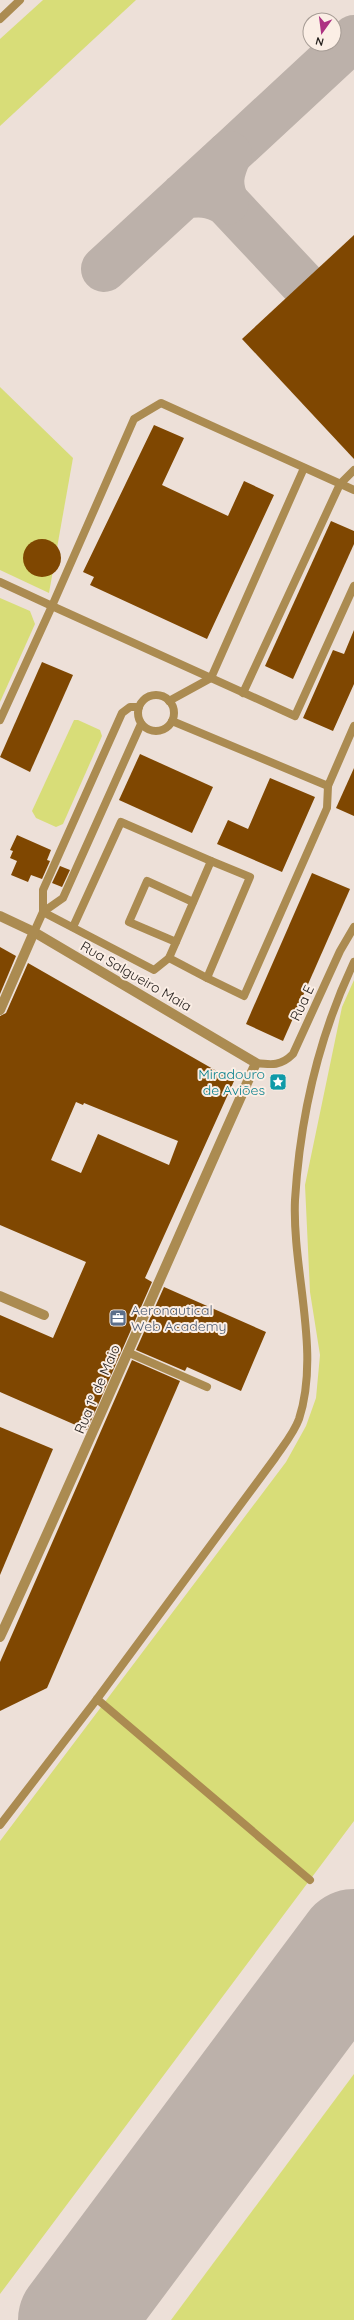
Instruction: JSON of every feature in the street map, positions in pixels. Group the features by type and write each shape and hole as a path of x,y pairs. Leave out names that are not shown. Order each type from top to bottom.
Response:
{"street":[{"name":"Rua Salgueiro Maia","path":"0,916 34,932 256,1063"},
{"path":"0,1010 34,932"},
{"name":"Rua 1º de Maio","path":"0,1637 89,1443 127,1352 256,1063"},
{"path":"0,1296 44,1315"}],"lane":[{"path":"0,19 20,0"},
{"path":"0,720 134,419 161,403 354,490"},
{"path":"169,701 211,678 304,468"},
{"path":"244,693 340,484 354,470"},
{"path":"0,582 295,716 354,586"},
{"path":"155,695 169,701 173,709 172,721 160,730 146,728 141,724 138,719 139,706 142,701 155,695"},
{"path":"34,932 43,912 43,890 122,713 130,707 139,706"},
{"path":"172,721 328,786"},
{"path":"43,912 63,898 141,724"},
{"path":"169,958 244,996 327,808 328,786 354,726"},
{"path":"73,927 121,822 250,877 207,978"},
{"path":"43,912 154,970 169,958 211,861"},
{"path":"176,942 129,922 147,881 193,902"},
{"name":"Rua E","path":"256,1063 276,1065 286,1062 293,1054 340,951 354,927"},
{"path":"0,1825 97,1699 275,1458 298,1421 306,1392 308,1368 297,1264 295,1200 303,1132 309,1091 331,1022 354,962"},
{"path":"127,1352 207,1387"},
{"path":"97,1699 310,1880"}],"green space":[{"path":"43,0 136,0 0,126 0,39"},
{"path":"0,387 73,458 49,593 0,570"},
{"path":"0,598 30,611 35,624 0,702"},
{"path":"74,720 78,720 100,730 102,736 63,824 56,827 36,818 32,811"},
{"path":"354,980 354,1821 0,2294 0,1841 286,1462 306,1426 316,1398 320,1355 310,1292 305,1185 342,1007"},
{"path":"354,2074 354,2320 171,2320"}],"building":[{"path":"354,235 354,459 242,339"},
{"path":"154,425 184,438 162,485 228,516 244,481 274,495 207,639 90,585 94,577 83,572"},
{"path":"331,521 354,531 354,544 293,679 265,666"},
{"path":"38,539 46,539 53,542 58,547 61,558 58,569 53,574 46,577 38,577 31,574 26,569 23,562 23,554 26,547 31,542"},
{"path":"354,630 354,684 333,731 303,718 333,650 344,654"},
{"path":"42,662 73,675 30,772 0,757"},
{"path":"140,754 213,787 192,833 119,800"},
{"path":"354,768 354,816 336,808"},
{"path":"270,778 315,797 282,872 217,844 228,820 248,829"},
{"path":"17,835 51,850 47,860 50,861 42,879 31,875 28,882 11,875 17,861 10,858 13,851 10,850"},
{"path":"60,866 70,870 62,887 52,883"},
{"path":"312,873 350,889 283,1041 246,1024"},
{"path":"0,947 16,956 0,994"},
{"path":"28,963 234,1081 145,1278 152,1282 87,1430 0,1392 0,1315 53,1338 86,1262 0,1225 0,1016 6,1013","holes":["76,1102 83,1105 84,1103 178,1141 169,1165 98,1134 81,1173 51,1160"]},
{"path":"164,1287 266,1332 241,1391 187,1367 185,1371 136,1350"},
{"path":"132,1360 180,1381 47,1688 0,1711 0,1662"},
{"path":"0,1427 53,1449 0,1575"}],"taxiway":[{"path":"229,154 354,38"},
{"path":"104,269 229,154 222,172 221,183 226,202 215,197 205,195 189,195 183,196"},
{"path":"226,202 302,283"}],"runway":[{"path":"75,2320 354,1946"}],"place":[{"name":"Miradouro de Aviões","path":"278,1082"},
{"name":"Aeronautical Web Academy","path":"118,1318"}]}
